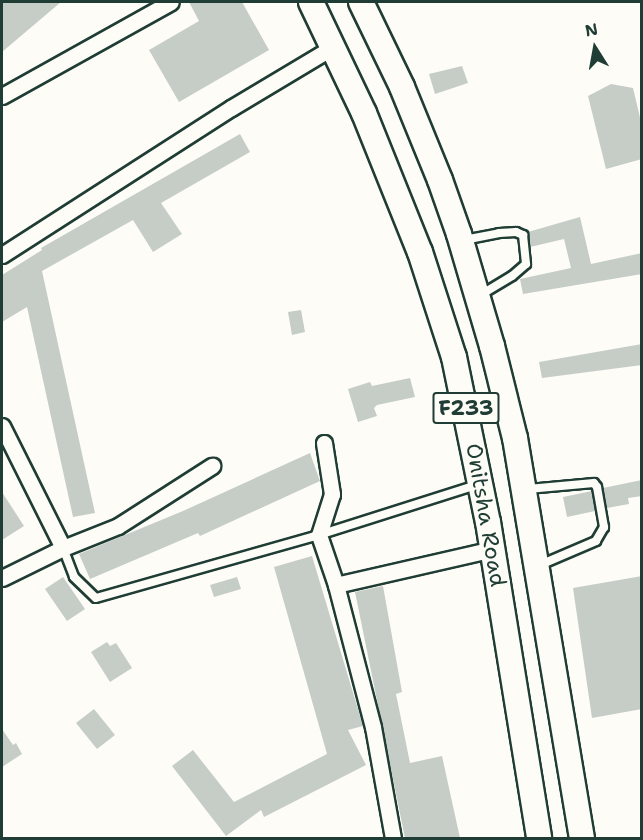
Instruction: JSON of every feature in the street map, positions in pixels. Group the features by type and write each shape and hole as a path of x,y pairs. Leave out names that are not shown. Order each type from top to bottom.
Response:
{"main road":[{"name":"Onitsha Road","path":"311,2 364,113 420,252 454,357 493,549 539,838"},
{"name":"Onitsha Road","path":"361,2 402,87 461,240 492,346 515,438 582,838"},
{"path":"454,357 492,346"}],"street":[{"path":"2,95 171,2"},
{"path":"2,255 231,108 333,47"},
{"path":"2,426 63,548"},
{"path":"324,443 332,494 319,535 336,585 372,727 393,838"},
{"path":"2,578 63,548 118,526 212,466"},
{"path":"336,585 493,549"}],"lane":[{"path":"461,240 499,233 516,232 523,235 526,264 512,276 478,297"},
{"path":"63,548 74,577 96,598 319,535 481,483"},
{"path":"524,490 594,483 597,487 604,527 596,541 536,567"}],"building":[{"path":"2,2 61,2 2,52"},
{"path":"189,2 242,2 269,50 179,102 149,50 199,21"},
{"path":"462,66 468,83 435,94 429,74"},
{"path":"611,84 633,88 642,126 642,159 606,169 588,96"},
{"path":"240,134 250,152 161,203 182,234 153,252 133,220 42,271 95,513 73,517 27,307 2,322 2,275 42,250 41,248"},
{"path":"580,217 591,264 642,253 642,274 523,294 520,279 571,268 564,239 530,247 528,232"},
{"path":"301,310 305,332 292,335 288,312"},
{"path":"642,344 642,365 542,378 539,362"},
{"path":"410,378 415,397 377,405 374,408 377,416 358,422 348,389 370,382 372,386"},
{"path":"310,453 320,481 200,536 198,533 90,579 79,554 183,511"},
{"path":"642,480 642,496 628,498 629,504 607,508 603,488"},
{"path":"592,491 595,511 567,517 563,497"},
{"path":"2,492 24,526 2,540"},
{"path":"312,556 363,726 348,730 366,765 264,817 261,810 226,836 172,766 193,750 234,802 327,754 274,567"},
{"path":"642,576 642,709 592,718 573,588"},
{"path":"63,577 85,609 67,621 45,589"},
{"path":"237,577 241,589 214,597 210,585"},
{"path":"383,586 402,692 396,694 410,763 442,756 460,838 405,838 355,592"},
{"path":"107,642 110,646 116,643 132,668 110,682 91,652"},
{"path":"94,709 115,735 97,749 76,723"},
{"path":"2,729 13,745 16,743 22,754 2,767"}]}
